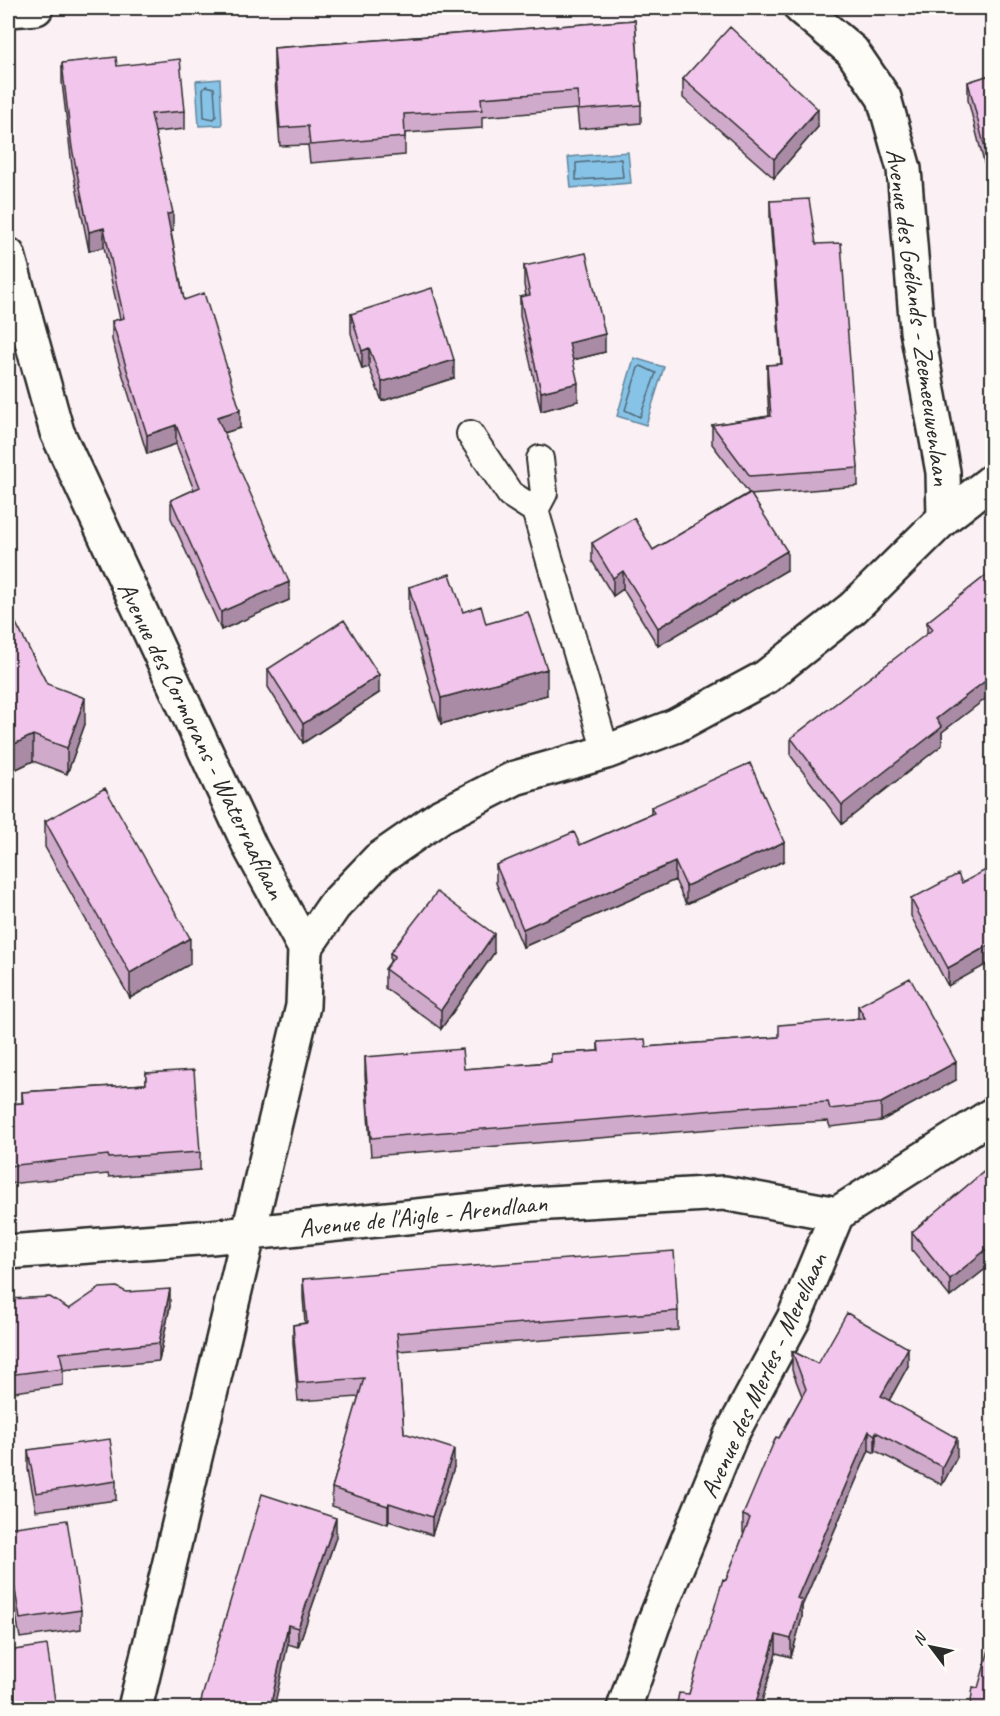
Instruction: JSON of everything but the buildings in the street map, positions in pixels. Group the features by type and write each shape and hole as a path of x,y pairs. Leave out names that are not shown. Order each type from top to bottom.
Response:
{"street":[{"path":"8,10 36,8"},
{"name":"Avenue des Goélands - Zeemeeuwenlaan","path":"801,8 852,51 884,98 902,159 917,331 944,472 944,518"},
{"name":"Avenue des Cormorans - Waterraaflaan","path":"8,255 57,432 241,828 305,948"},
{"path":"135,1708 303,1006 305,948 334,906 379,859 441,816 515,778 606,752 675,726 766,677 853,608 944,518 993,481"},
{"path":"837,1214 993,1116"},
{"name":"Avenue de l'Aigle - Arendlaan","path":"8,1252 247,1233 532,1203 724,1193 837,1214"},
{"name":"Avenue des Merles - Merellaan","path":"624,1708 654,1625 731,1435 794,1318 837,1214"}],"lane":[{"path":"470,434 510,494 535,510 606,752"},
{"path":"535,510 544,493 540,459"}],"water":[{"path":"220,79 222,125 199,126 196,81"},
{"path":"628,152 631,183 571,188 568,157"},
{"path":"634,358 664,367 646,425 617,416"}]}
